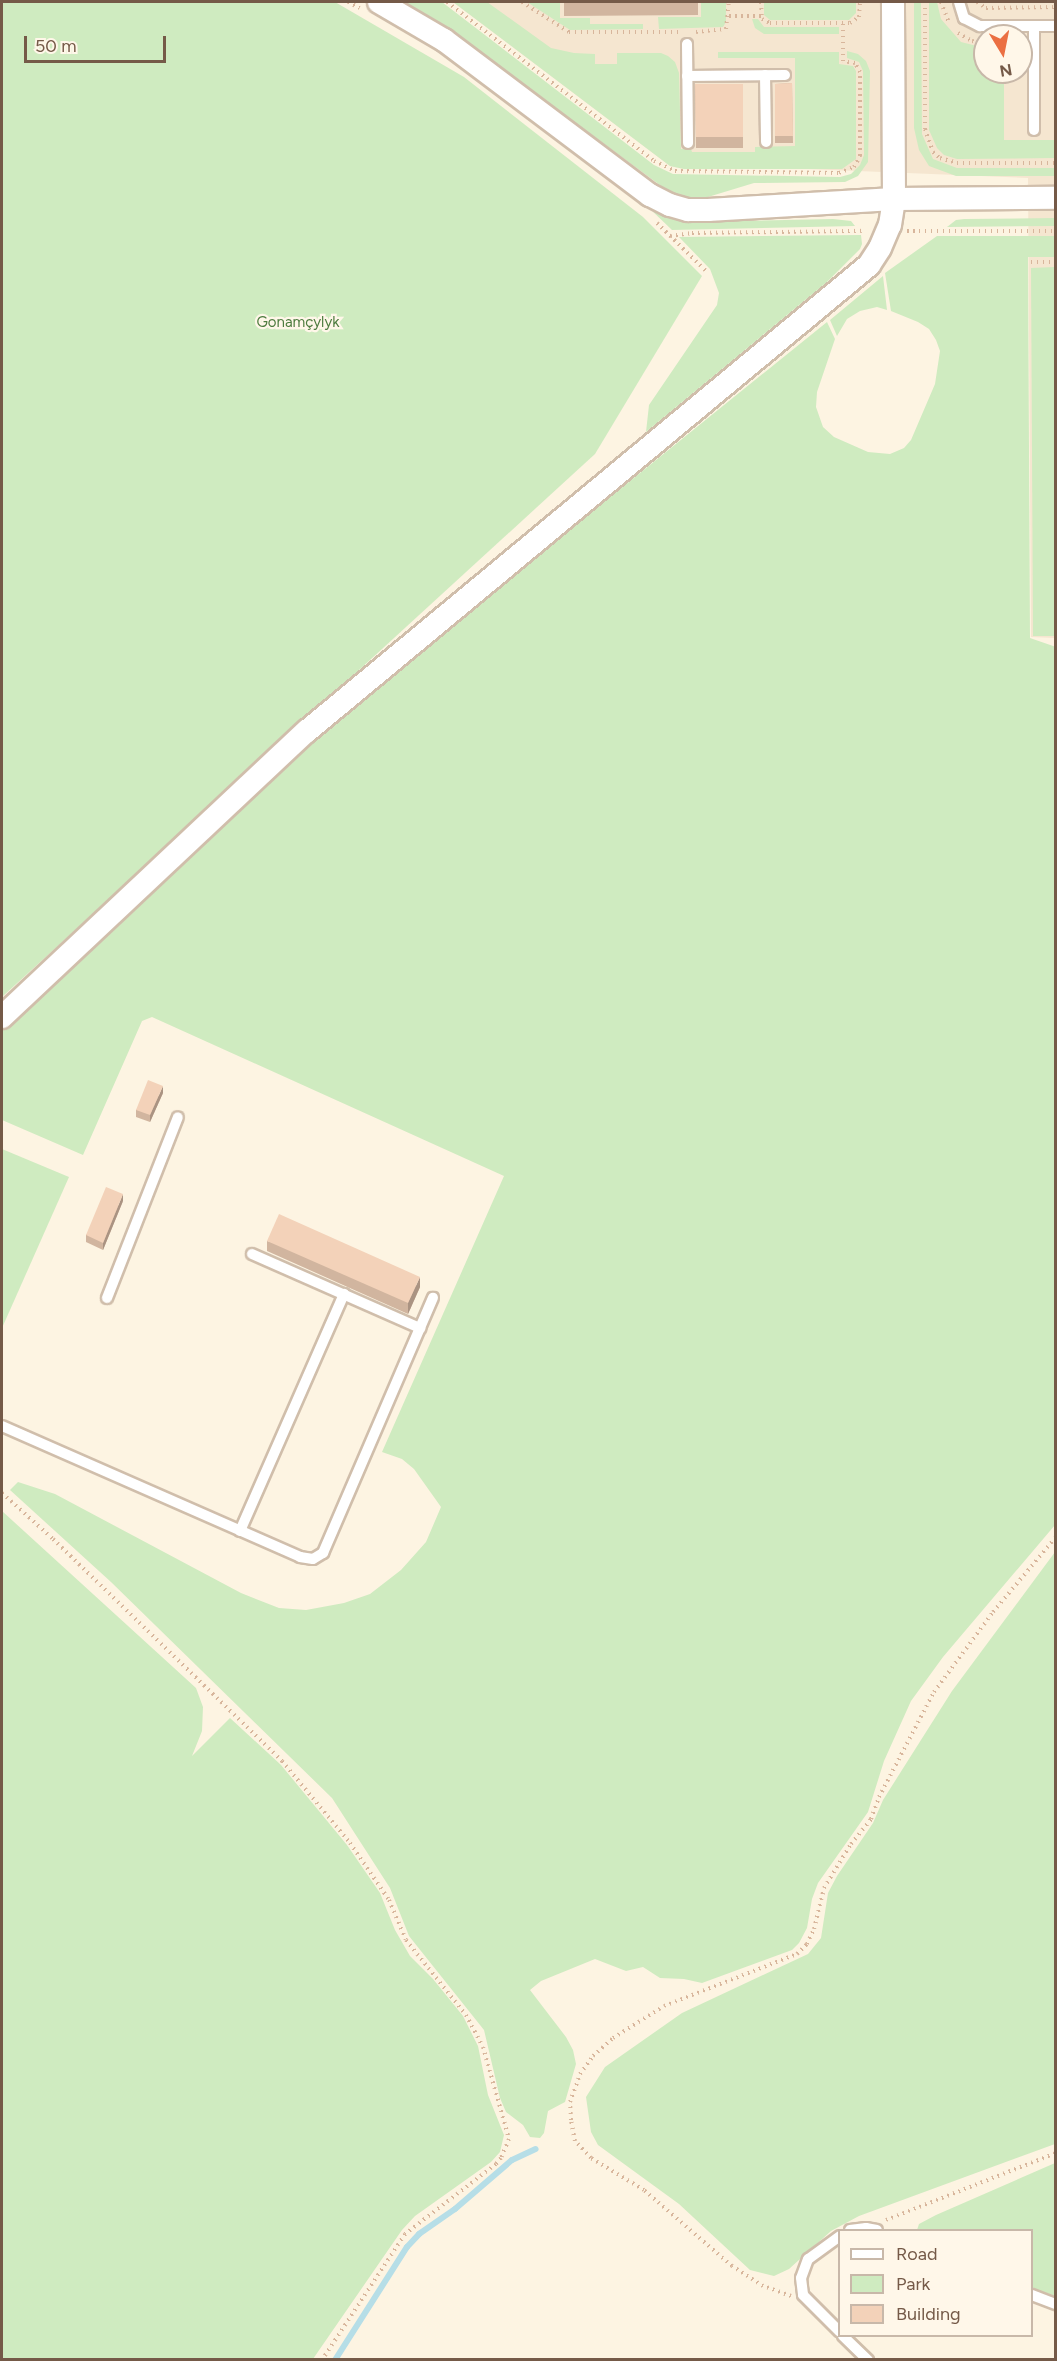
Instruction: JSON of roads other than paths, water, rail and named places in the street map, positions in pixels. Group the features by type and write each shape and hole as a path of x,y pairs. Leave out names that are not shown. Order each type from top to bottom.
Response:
{"street":[{"path":"379,2 444,40 650,195 670,205 688,210 708,210 894,200 1056,198"},
{"path":"2,1017 315,724 846,287 869,265 880,248 890,225 894,200 893,2"}],"lane":[{"path":"959,2 964,18 971,23 989,26 1056,26"},
{"path":"1034,26 1034,130"},
{"path":"687,44 688,143"},
{"path":"765,75 766,142"},
{"path":"687,76 785,75"},
{"path":"107,1298 178,1117"},
{"path":"252,1254 420,1328"},
{"path":"240,1531 344,1294"},
{"path":"2,1426 304,1559 313,1559 323,1553 433,1298"},
{"path":"838,2237 819,2249 803,2268 801,2287 808,2302 838,2331"},
{"path":"1033,2295 1056,2304"},
{"path":"844,2337 868,2360"}],"waterway":[{"path":"335,2360 407,2247 419,2234 455,2209 512,2160 536,2149"}],"park label":[{"name":"Gonamçylyk","path":"298,323"}]}
